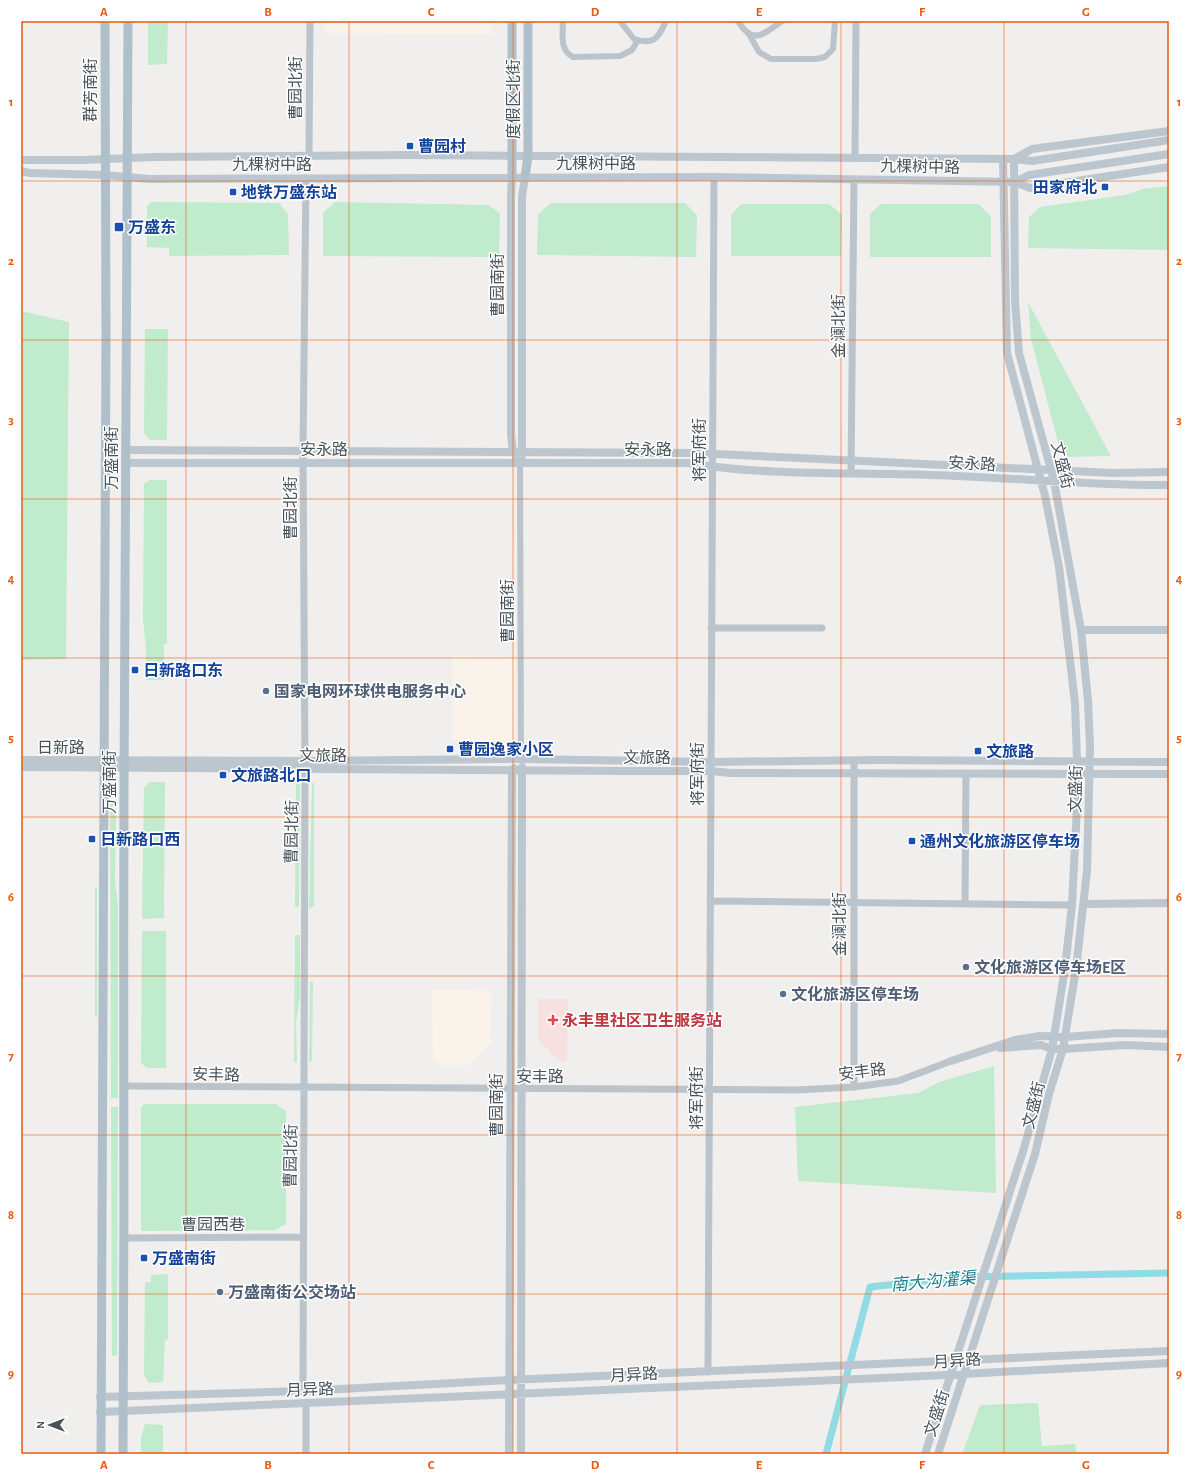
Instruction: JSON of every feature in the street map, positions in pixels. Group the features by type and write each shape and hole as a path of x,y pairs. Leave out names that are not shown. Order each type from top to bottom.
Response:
{"main road":[{"name":"群芳南街","path":"104,159 105,21"},
{"path":"126,158 128,21"},
{"name":"度假区北街","path":"512,21 512,177"},
{"name":"度假区北街","path":"525,177 528,156 528,21"},
{"path":"1014,158 1032,149 1169,131"},
{"name":"九棵树中路","path":"21,160 309,155 511,155 1014,158 1032,161 1169,140"},
{"name":"九棵树中路","path":"21,171 30,173 126,176 149,179 714,177 1015,182 1029,175 1169,154"},
{"name":"万盛南街","path":"123,1454 126,158"},
{"name":"文盛街","path":"938,1454 964,1373 967,1359 1036,1154 1049,1094 1066,1037 1084,904 1090,761 1088,701 1081,630 1054,481 1019,353 1015,301 1014,158"},
{"name":"万盛南街","path":"101,1454 100,1397 106,344 104,159"},
{"name":"文盛街","path":"925,1454 1024,1148 1052,1049 1065,968 1072,905 1077,774 1075,703 1067,628 1058,567 1041,480 1007,353 1003,159"},
{"path":"1015,182 1030,188 1169,168"},
{"name":"曹园南街","path":"512,177 511,434 513,452 520,463"},
{"name":"曹园南街","path":"520,463 522,452 522,197 525,177"},
{"name":"安永路","path":"126,450 686,453 1113,472 1169,472"},
{"name":"安永路","path":"126,463 688,463 713,467 1041,480 1129,486 1169,485"},
{"path":"1081,630 1169,630"},
{"path":"512,771 521,759"},
{"name":"曹园南街","path":"521,759 523,771 521,1454"},
{"name":"文旅路","path":"305,765 521,759 711,762 1169,762"},
{"name":"日新路","path":"21,760 104,764"},
{"name":"日新路","path":"21,767 124,764"},
{"name":"文旅路","path":"124,764 305,765 512,771 711,771 731,774 1169,774"},
{"name":"曹园南街","path":"509,1454 512,771"},
{"path":"1084,904 1169,903"},
{"name":"安丰路","path":"951,1060 1015,1040 1040,1036 1066,1037 1118,1033 1169,1034"},
{"name":"安丰路","path":"951,1060 994,1048 1041,1046 1052,1049 1063,1049 1126,1045 1169,1047"},
{"name":"月异路","path":"100,1397 303,1390 1169,1351"},
{"name":"月异路","path":"100,1412 521,1394 1169,1363"}],"street":[{"name":"曹园北街","path":"309,155 310,21"},
{"path":"563,21 563,46 568,54 573,57 620,56 632,50 638,40"},
{"path":"620,21 631,36 638,40 647,42 659,36 666,21"},
{"path":"738,21 749,34 759,52 771,59 816,59 825,57 833,49 835,21"},
{"path":"749,34 756,36 761,35 782,21"},
{"path":"855,157 856,21"},
{"name":"将军府街","path":"708,1372 714,177"},
{"name":"曹园北街","path":"303,1390 305,765 303,451 306,178"},
{"name":"金澜北街","path":"851,472 854,179"},
{"name":"曹园南街","path":"520,463 521,759"},
{"path":"711,628 822,628"},
{"name":"金澜北街","path":"854,761 854,1087"},
{"path":"965,904 966,774"},
{"path":"710,901 853,904 1072,905"},
{"name":"安丰路","path":"124,1086 510,1090 796,1090 854,1087 898,1081 951,1060"},
{"name":"曹园西巷","path":"124,1238 303,1237"},
{"path":"306,1403 306,1454"}],"shaded area":[{"path":"324,21 492,21 492,34 324,33"},
{"path":"452,656 515,658 513,741 452,741"},
{"path":"432,990 492,991 491,1042 469,1065 438,1065 433,1058"},
{"name":"永丰里社区卫生服务站","path":"538,999 568,999 567,1061 560,1061 538,1040"}],"green space":[{"path":"148,21 168,21 167,64 148,65"},
{"path":"1169,186 1169,250 1028,248 1029,217 1040,207 1125,195 1143,189"},
{"path":"151,202 279,203 288,214 289,255 169,256 169,248 147,247 147,206"},
{"path":"335,202 488,205 500,213 499,257 323,256 323,213"},
{"path":"551,203 685,203 697,215 696,257 537,255 538,214"},
{"path":"741,204 829,204 842,215 841,256 731,256 731,215"},
{"path":"881,204 979,204 991,217 991,257 870,257 870,214"},
{"path":"1028,302 1111,456 1068,457 1060,450 1031,339"},
{"path":"21,311 69,322 66,659 21,660"},
{"path":"145,329 168,329 167,440 150,440 144,433"},
{"path":"150,480 167,480 167,644 164,644 164,680 146,680 146,649 143,620 144,484"},
{"path":"150,782 165,782 164,918 142,919 144,788"},
{"path":"296,783 300,783 299,907 295,907"},
{"path":"312,783 314,783 314,906 309,909"},
{"path":"110,801 116,801 115,882 118,904 118,1098 111,1098"},
{"path":"95,888 97,888 97,1017 95,1017"},
{"path":"142,931 166,931 166,1068 147,1068 141,1063"},
{"path":"295,935 300,935 300,996 296,1022 297,1062 294,1062"},
{"path":"310,982 313,982 312,1062 309,1062"},
{"path":"994,1066 996,1193 798,1181 795,1107 918,1093 939,1082"},
{"path":"144,1104 276,1104 286,1111 286,1224 275,1230 141,1231 141,1108"},
{"path":"111,1107 118,1107 117,1355 112,1356"},
{"path":"168,1274 168,1340 165,1339 163,1382 149,1383 144,1375 145,1282 151,1282 151,1275"},
{"path":"1038,1403 1042,1446 1075,1444 1077,1454 962,1454 980,1405"},
{"path":"145,1424 163,1425 163,1454 141,1454 141,1437"}],"waterway":[{"name":"南大沟灌渠","path":"826,1454 870,1287 959,1277 1169,1273"}],"place":[{"name":"曹园村","path":"410,146"},
{"name":"田家府北","path":"1105,187"},
{"name":"地铁万盛东站","path":"233,192"},
{"name":"万盛东","path":"119,227"},
{"name":"日新路口东","path":"135,670"},
{"name":"国家电网环球供电服务中心","path":"266,691"},
{"name":"曹园逸家小区","path":"450,749"},
{"name":"文旅路","path":"978,751"},
{"name":"文旅路北口","path":"223,775"},
{"name":"日新路口西","path":"92,839"},
{"name":"通州文化旅游区停车场","path":"912,841"},
{"name":"文化旅游区停车场E区","path":"966,967"},
{"name":"文化旅游区停车场","path":"783,994"},
{"name":"永丰里社区卫生服务站","path":"553,1020"},
{"name":"万盛南街","path":"144,1258"},
{"name":"万盛南街公交场站","path":"220,1292"}]}
